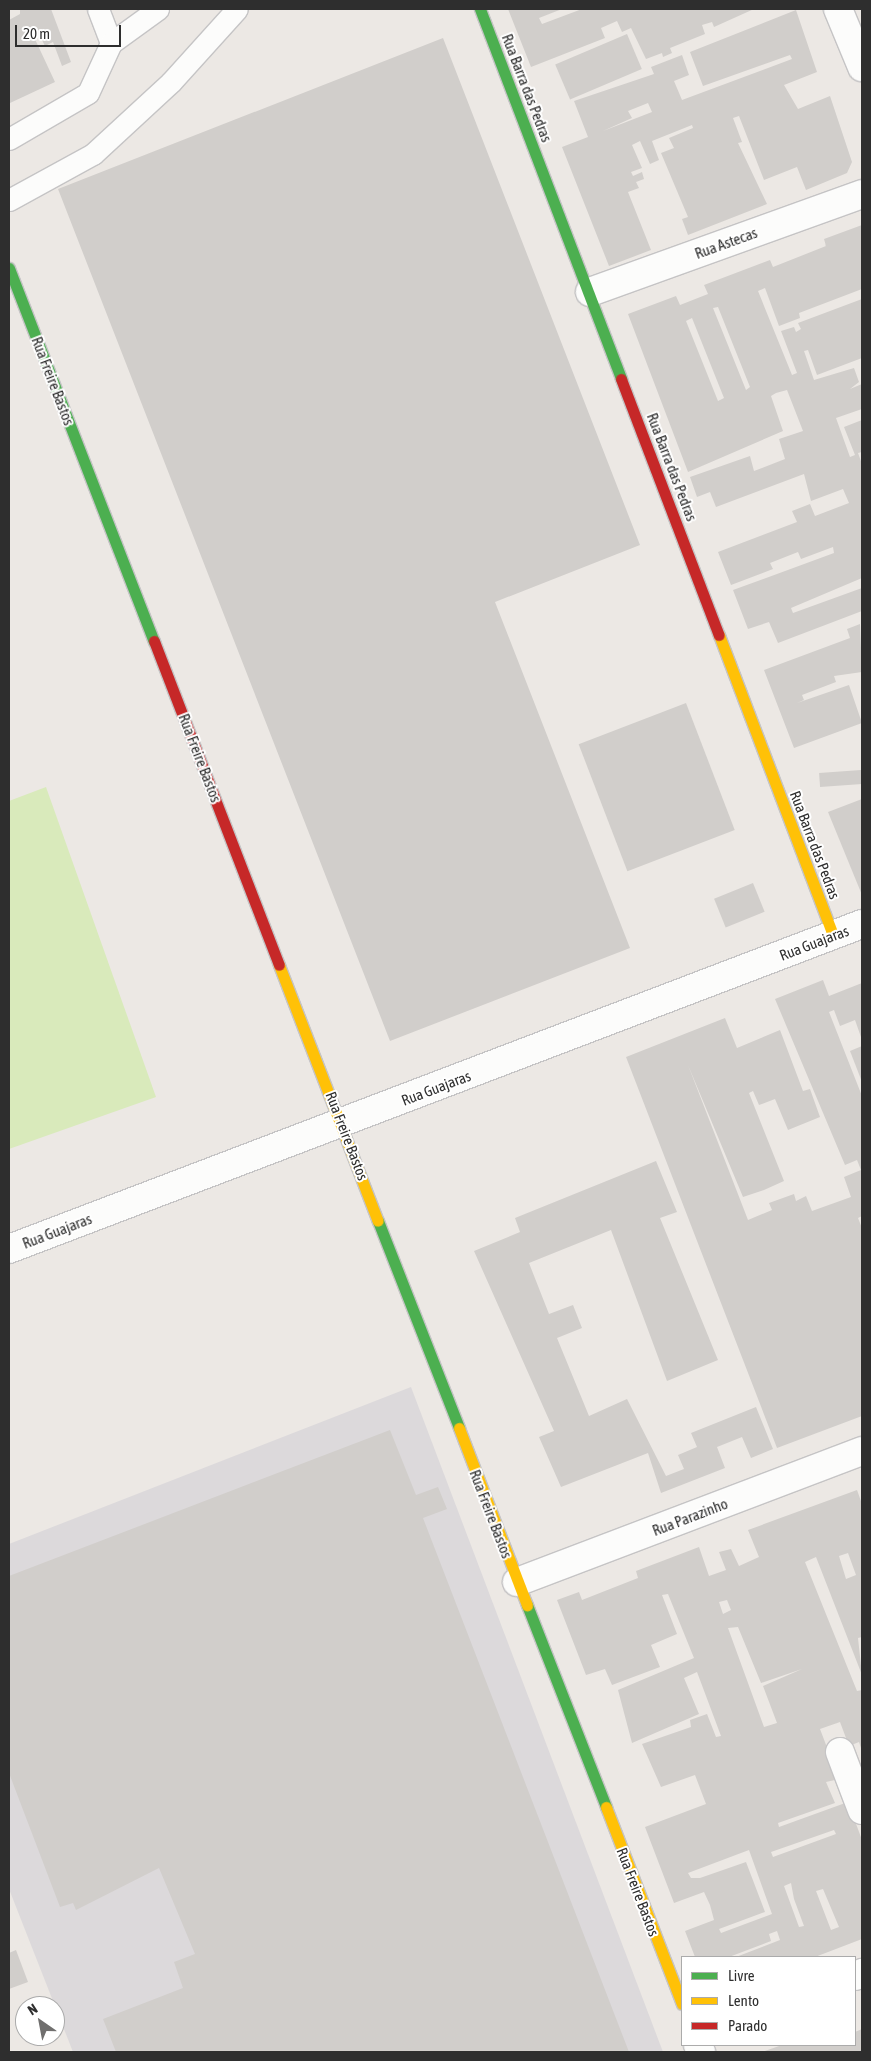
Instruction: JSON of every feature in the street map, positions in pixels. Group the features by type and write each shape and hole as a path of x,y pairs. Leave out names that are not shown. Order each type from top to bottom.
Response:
{"street":[{"name":"Rua Barra das Pedras","path":"480,9 590,292 833,936"},
{"path":"838,9 862,68"},
{"name":"Rua Astecas","path":"590,292 862,194"},
{"name":"Rua Freire Bastos","path":"9,268 681,2001"},
{"name":"Rua Guajaras","path":"9,1249 342,1124 862,924"},
{"name":"Rua Parazinho","path":"517,1582 862,1451"},
{"path":"840,1752 862,1810"}],"lane":[{"path":"98,9 112,43"},
{"path":"9,139 88,93 112,43 158,9"},
{"path":"9,200 93,154 171,82 237,9"}],"shaded area":[{"path":"411,1387 663,2052 73,2052 65,2032 65,1996 51,1996 9,1889 9,1544"}],"green space":[{"path":"46,787 156,1097 9,1149 9,801"}],"building":[{"path":"20,9 51,9 71,62 62,66 53,42 45,46 39,34 34,37 55,82 10,103 9,20 20,14"},
{"path":"508,9 562,9 539,18 542,24 582,9 754,9 714,27 712,22 702,25 705,34 670,48 672,53 663,57 662,53 646,59 631,28 622,32 617,21 601,28 605,38 531,67"},
{"path":"796,10 817,72 784,85 798,109 830,96 852,162 847,173 806,190 797,167 764,180 739,116 733,118 742,142 738,143 767,204 688,235 682,219 688,217 661,153 674,148 669,138 693,128 692,125 652,141 659,160 650,164 640,141 632,145 642,168 631,172 633,176 642,172 644,179 636,182 639,188 628,192 651,250 609,266 562,147 588,137 574,101 654,74 651,67 682,55 689,75 674,81 682,100 792,59 790,55 703,86 690,52","holes":["648,103 652,112 603,131 632,118 628,111"]},
{"path":"627,34 642,69 570,99 555,64"},
{"path":"443,38 640,545 495,602 630,948 390,1041 58,189"},
{"path":"862,225 862,289 799,313 800,318 779,326 765,288 758,291 792,375 797,373 781,331 794,327 796,332 801,329 798,323 862,299 862,358 817,375 808,350 804,351 814,380 854,368 859,382 850,389 862,384 862,409 836,418 850,457 855,455 844,427 862,420 862,452 858,453 862,464 862,578 791,608 793,613 862,588 862,611 778,643 769,622 748,629 733,590 834,553 833,547 801,559 798,552 770,563 773,569 731,585 718,552 797,522 792,511 810,504 815,516 849,503 843,489 811,501 804,474 716,507 710,492 697,497 690,477 750,456 754,471 785,459 779,439 803,431 787,390 776,393 771,396 783,431 688,472 628,314 676,296 680,305 708,294 704,285 770,260 773,267 826,246 824,239","holes":["718,307 750,387 746,390 713,308","692,318 724,398 718,401 686,321"]},
{"path":"860,624 862,672 834,676 836,682 802,695 804,700 797,703 849,685 862,723 794,748 764,670 850,638 847,629"},
{"path":"686,703 735,830 627,871 579,744"},
{"path":"861,770 862,784 820,787 819,773"},
{"path":"862,799 862,895 828,812"},
{"path":"753,883 765,912 726,927 714,899"},
{"path":"823,980 829,996 862,983 862,1040 855,1020 840,1026 834,1010 829,1012 862,1096 862,1216 858,1218 862,1228 862,1416 777,1448 626,1057 725,1018 737,1048 780,1030 803,1091 810,1089 820,1117 788,1130 775,1099 759,1105 753,1091 749,1093 784,1181 764,1190 743,1197 688,1065 748,1220 772,1210 769,1203 794,1194 796,1201 806,1196 812,1211 851,1197 844,1177 861,1170 857,1160 845,1165 775,999"},
{"path":"862,1046 862,1082 850,1051"},
{"path":"656,1161 677,1212 660,1218 718,1360 667,1381 611,1230 529,1263 549,1314 573,1305 582,1328 557,1338 589,1416 627,1399 666,1476 684,1469 678,1455 697,1447 691,1433 756,1407 773,1449 751,1458 742,1437 717,1447 725,1468 661,1493 648,1453 561,1487 539,1437 554,1431 474,1251 520,1232 515,1218"},
{"path":"390,1430 416,1495 438,1487 447,1509 423,1518 629,2052 116,2052 103,2019 183,1988 174,1962 195,1954 159,1868 76,1910 73,1903 60,1907 9,1773 9,1576"},
{"path":"857,1490 862,1504 862,1637 858,1638 862,1675 816,1557 805,1562 857,1691 862,1690 862,1751 859,1742 849,1746 840,1722 820,1729 839,1779 826,1782 835,1803 778,1823 779,1827 848,1802 862,1840 862,1939 818,1956 739,1956 780,1940 777,1931 769,1934 771,1941 732,1956 695,1956 685,1931 714,1920 710,1905 704,1892 674,1903 645,1827 706,1804 695,1775 661,1787 642,1744 691,1727 690,1720 707,1714 716,1737 721,1736 697,1672 684,1678 699,1714 632,1743 618,1690 694,1658 668,1594 662,1595 677,1634 651,1645 660,1667 612,1685 605,1669 586,1675 557,1600 579,1592 582,1600 638,1578 636,1571 699,1547 709,1576 726,1570 719,1552 731,1549 739,1566 759,1557 748,1530","holes":["848,1553 856,1575 846,1579 839,1556","727,1600 731,1610 723,1614 719,1602","738,1627 761,1683 802,1669 763,1686 777,1723 764,1727 728,1628","834,1830 836,1834 773,1857 771,1852","749,1850 772,1914 721,1933 719,1929 765,1912 746,1862 700,1878 691,1878 688,1873","791,1883 794,1899 804,1926 799,1927 784,1886","823,1889 839,1927 831,1930 816,1891"]},
{"path":"16,1950 28,1982 9,1989 9,1953"},
{"path":"862,2029 862,2052 762,2052 779,2046 856,2046 856,2032"}],"traffic: fast":[{"path":"480,9 621,379"},
{"path":"9,268 154,641"},
{"path":"378,1221 459,1428"},
{"path":"527,1605 606,1807"}],"traffic: slow":[{"path":"719,635 833,935"},
{"path":"279,965 378,1221"},
{"path":"459,1428 527,1605"},
{"path":"606,1807 681,2001"}],"traffic: jam":[{"path":"621,379 719,635"},
{"path":"154,641 279,965"}]}
